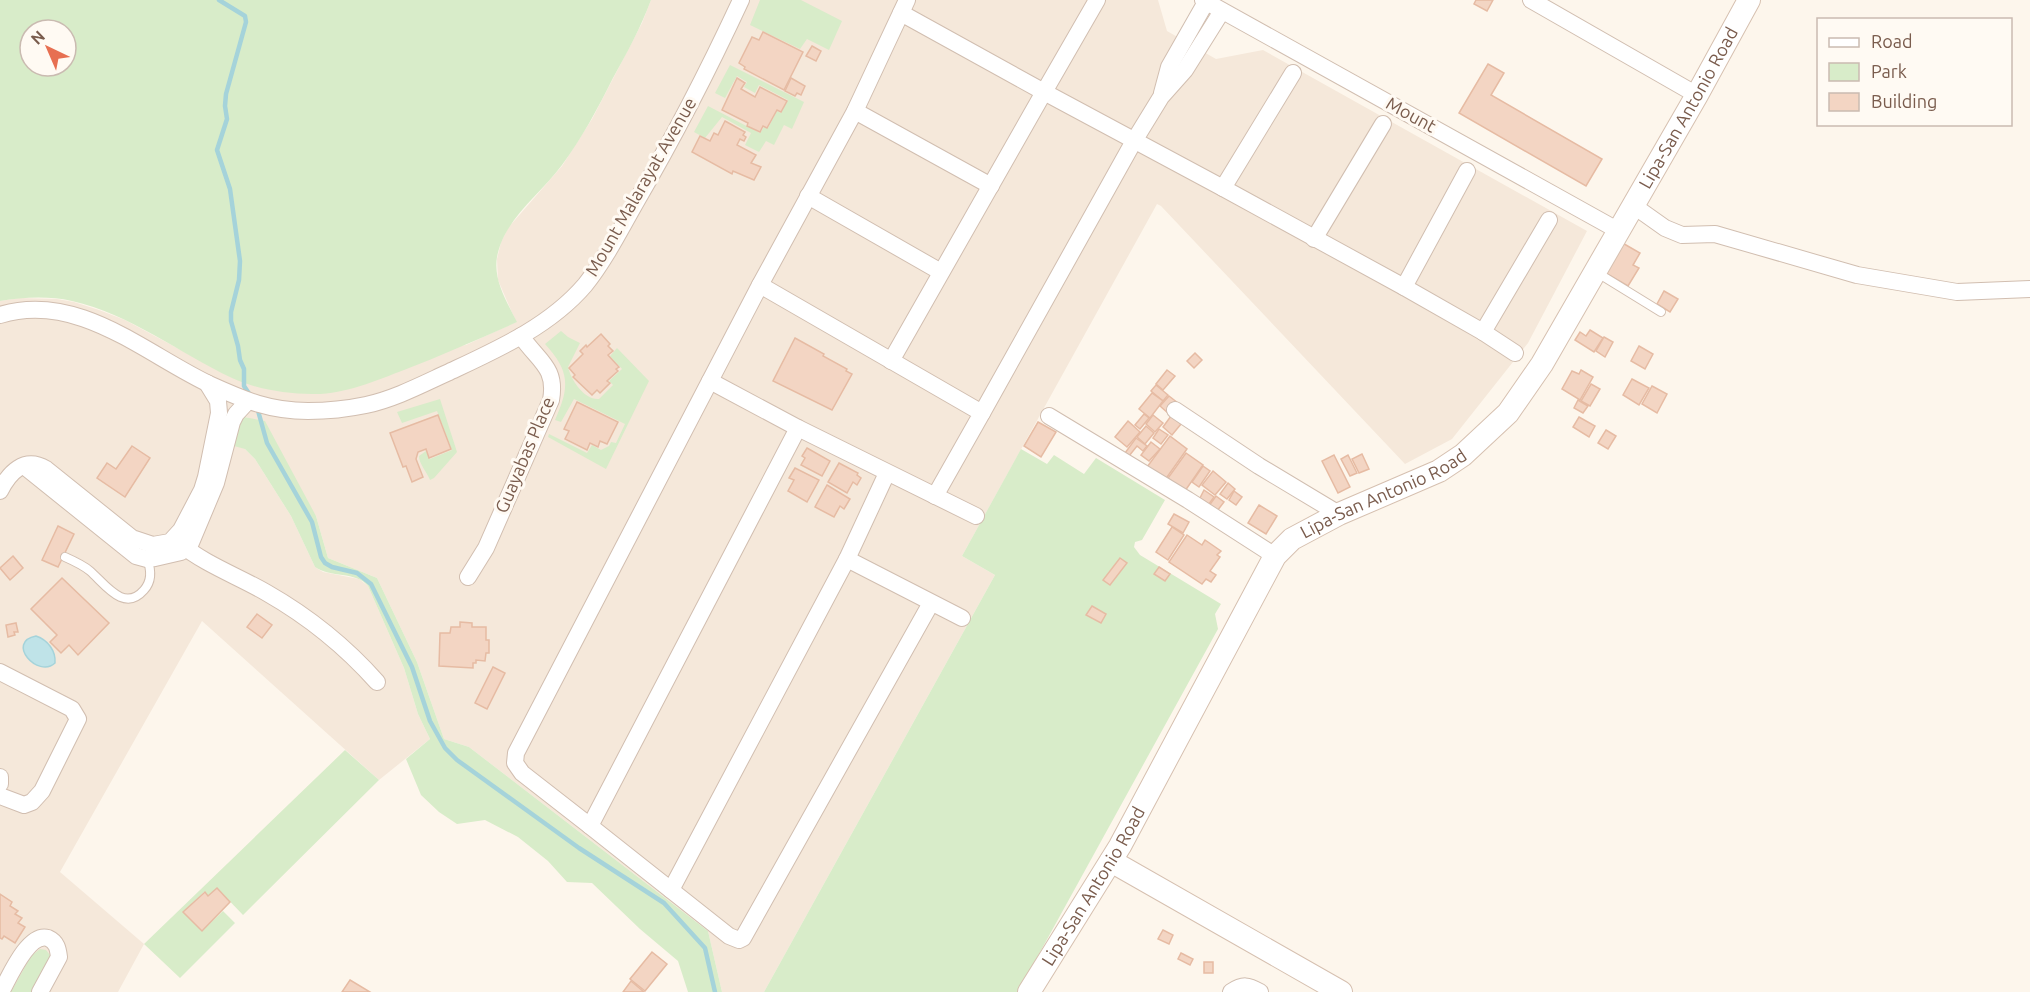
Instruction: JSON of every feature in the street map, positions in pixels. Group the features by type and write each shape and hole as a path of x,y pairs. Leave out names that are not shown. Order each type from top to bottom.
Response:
{"main road":[{"name":"Lipa-San Antonio Road","path":"1036,987 1111,861 1275,556 1292,539 1339,514 1438,471 1471,448 1508,413 1542,364 1634,206 1749,0"},
{"path":"1111,861 1341,992"}],"street":[{"name":"Mount Malarayat Avenue","path":"0,315 20,311 41,311 81,318 124,336 207,383 254,403 308,411 366,405 424,384 521,336 555,314 584,285 604,257 674,134 741,0"},
{"path":"891,362 1097,0"},
{"path":"1531,0 1697,95"},
{"path":"1161,97 1169,67 1204,1"},
{"name":"Mount","path":"1204,1 1619,231"},
{"path":"931,603 743,938 739,940 729,936 522,773 515,763 516,753 760,285 855,111 904,6 1044,93 1404,287 1515,352"},
{"path":"935,496 1134,141 1161,97 1185,70 1222,11"},
{"path":"1223,188 1293,73"},
{"path":"855,111 991,186"},
{"path":"1314,239 1383,124"},
{"path":"1404,287 1467,171"},
{"path":"808,196 941,272"},
{"path":"1634,206 1665,228 1682,235 1715,234 1857,275 1958,292 2030,290"},
{"path":"1483,332 1549,220"},
{"path":"760,285 982,413"},
{"name":"Guayabas Place","path":"468,577 486,548 551,400 553,380 521,336"},
{"path":"710,381 798,428 976,516"},
{"path":"180,544 181,530 202,490 218,425 218,401 207,383"},
{"path":"24,466 130,552 147,559 193,540 216,483 232,422 236,414 254,403"},
{"path":"1175,410 1259,466 1339,514"},
{"path":"1049,416 1275,556"},
{"path":"590,826 798,428"},
{"path":"0,491 11,472 32,464 45,469 132,538 159,545 180,544 223,571 265,591 316,624 353,655 377,682"},
{"path":"671,890 847,559 887,473"},
{"path":"847,559 962,618"},
{"path":"0,672 72,709 78,719 42,791 35,799 24,805 0,796"},
{"path":"0,777 0,784"},
{"path":"1,992 26,948 36,938 41,937 56,944 59,957 40,992"},
{"path":"1231,992 1242,985 1251,986 1260,992"}],"lane":[{"path":"1596,271 1661,312"},
{"path":"65,557 85,568 114,594 126,599 133,598 146,588 150,576 147,559"}],"shaded area":[{"path":"651,0 1158,0 1167,31 1216,59 1263,50 1587,231 1528,343 1452,439 1405,464 1157,204 962,556 995,575 764,992 722,992 708,931 469,747 444,739 417,662 377,578 328,558 316,516 249,418 244,417 245,449 255,459 291,516 315,567 323,572 359,579 368,586 404,668 418,714 430,739 379,780 202,621 60,872 144,944 118,992 0,992 0,301 19,298 57,299 99,310 125,320 233,378 466,345 516,322 498,280 497,259 501,242 508,228 562,166 592,119 642,23"}],"green space":[{"path":"0,0 651,0 634,40 583,134 562,165 515,219 501,243 497,257 497,274 502,291 517,322 370,383 324,394 302,394 281,392 241,382 134,324 93,307 63,299 27,298 0,301"},
{"path":"760,0 801,0 842,21 829,50 807,39 800,49 750,25"},
{"path":"730,65 804,102 792,129 784,125 774,145 766,141 759,152 745,145 751,133 722,117 705,138 694,132 708,106 760,133 764,127 768,128 777,111 781,113 788,100 759,85 755,93 744,87 747,82 737,76 725,98 715,93"},
{"path":"561,331 580,343 568,367 575,383 588,396 599,399 613,385 609,381 622,369 610,356 617,348 649,381 606,469 548,437 549,434 587,453 592,445 601,450 609,446 611,442 616,443 625,424 574,399 561,422 555,420 563,398 565,380 559,363 545,344"},
{"path":"440,399 457,452 430,480 419,456 426,451 430,459 452,450 437,411 402,423 397,412"},
{"path":"244,417 265,421 316,516 328,558 377,578 417,662 444,739 469,747 708,931 722,992 688,992 678,961 640,929 592,883 567,882 548,861 518,837 485,820 457,824 439,812 421,795 406,759 430,739 418,714 404,668 368,586 357,578 315,567 291,516 255,459 245,449 234,446 240,422"},
{"path":"1021,449 1047,464 1054,455 1084,474 1096,458 1165,500 1142,540 1135,542 1134,547 1140,555 1221,604 1215,614 1218,629 1018,992 764,992 995,575 962,556"},
{"path":"345,750 379,780 243,915 217,888 208,896 204,892 184,911 202,931 223,911 235,923 180,978 144,944"},
{"path":"40,949 46,950 50,959 32,992 11,992 31,956"}],"water":[{"path":"36,636 50,646 54,654 55,663 48,667 33,663 24,651 27,640"}],"building":[{"path":"1476,0 1493,0 1487,11 1474,4"},
{"path":"763,32 803,52 784,90 744,69 745,67 739,63 752,37 759,40"},
{"path":"812,46 821,51 816,61 806,56"},
{"path":"1488,64 1504,73 1491,95 1602,159 1586,186 1459,113"},
{"path":"737,78 745,83 741,89 755,97 760,87 787,101 781,112 777,110 767,128 763,126 760,132 722,110"},
{"path":"791,78 805,86 801,95 797,93 795,96 785,91"},
{"path":"725,121 745,132 744,141 740,139 737,145 756,155 751,163 761,167 754,180 733,171 732,174 692,152 700,136 710,141 714,133 718,135"},
{"path":"1619,241 1640,253 1633,265 1639,268 1628,286 1602,271"},
{"path":"1664,291 1678,299 1670,312 1657,304"},
{"path":"1590,330 1603,338 1594,352 1575,340 1580,332 1586,336"},
{"path":"601,334 613,351 608,355 619,367 616,369 618,371 607,381 610,383 600,393 597,390 592,395 573,377 575,375 569,368 583,354 580,351"},
{"path":"1604,337 1613,342 1605,357 1596,351"},
{"path":"795,338 824,354 823,356 852,374 832,410 773,381"},
{"path":"1639,346 1653,354 1645,369 1631,361"},
{"path":"1195,353 1202,360 1194,368 1187,361"},
{"path":"1167,370 1175,376 1163,390 1156,384"},
{"path":"1581,370 1593,377 1580,400 1562,389 1572,371 1579,374"},
{"path":"1632,379 1649,388 1639,405 1623,395"},
{"path":"1591,384 1600,389 1590,406 1581,401"},
{"path":"1156,385 1168,395 1163,401 1151,391"},
{"path":"1652,386 1667,394 1657,413 1642,404"},
{"path":"1152,393 1163,401 1150,418 1139,409"},
{"path":"1169,396 1178,403 1169,414 1160,406"},
{"path":"1578,400 1588,406 1583,413 1574,408"},
{"path":"577,402 618,422 607,444 600,441 598,447 590,443 587,450 565,439 569,431 564,429"},
{"path":"1144,414 1149,418 1140,429 1135,425"},
{"path":"438,415 451,449 429,458 426,449 418,452 416,459 423,477 412,482 406,466 403,467 390,433"},
{"path":"1153,415 1163,423 1155,432 1146,424"},
{"path":"1171,416 1181,424 1172,435 1163,427"},
{"path":"1579,417 1595,426 1589,437 1573,427"},
{"path":"1128,421 1140,432 1127,447 1115,437"},
{"path":"1038,422 1056,432 1041,457 1024,446"},
{"path":"1146,426 1154,433 1145,444 1137,437"},
{"path":"1159,429 1168,435 1161,444 1153,438"},
{"path":"1606,430 1616,436 1608,449 1598,443"},
{"path":"1170,436 1187,449 1165,480 1147,467"},
{"path":"1136,438 1147,446 1143,451 1137,446 1129,456 1125,453"},
{"path":"1151,442 1160,449 1149,461 1141,455"},
{"path":"132,446 150,458 125,497 97,478 107,463 116,469"},
{"path":"807,448 830,461 822,476 801,465 805,458 802,456"},
{"path":"1186,453 1203,465 1185,491 1168,478"},
{"path":"1362,454 1369,469 1359,473 1352,459"},
{"path":"1334,455 1350,487 1338,493 1322,461"},
{"path":"1348,455 1357,473 1350,476 1341,459"},
{"path":"839,463 858,473 857,475 861,478 857,485 853,482 847,493 828,482"},
{"path":"1203,466 1210,471 1199,487 1192,482"},
{"path":"795,468 819,480 807,502 788,491 794,480 789,478"},
{"path":"1213,471 1226,482 1215,495 1202,485"},
{"path":"1228,483 1235,489 1227,499 1220,494"},
{"path":"827,485 850,499 844,509 840,506 834,517 815,507"},
{"path":"1204,490 1214,497 1209,504 1200,498"},
{"path":"1234,491 1242,497 1236,505 1229,500"},
{"path":"1216,496 1224,502 1214,515 1206,510"},
{"path":"1259,505 1277,516 1266,534 1248,523"},
{"path":"1174,514 1189,522 1183,533 1168,524"},
{"path":"58,526 74,534 58,567 42,560"},
{"path":"1172,527 1184,535 1168,560 1156,552"},
{"path":"1187,535 1202,545 1205,540 1221,551 1217,555 1220,557 1210,571 1216,575 1211,582 1206,579 1202,584 1169,562"},
{"path":"13,556 23,568 10,580 0,568"},
{"path":"1120,558 1127,563 1110,585 1103,580"},
{"path":"1159,567 1170,574 1165,581 1154,574"},
{"path":"62,578 109,623 78,655 69,645 61,653 50,642 57,635 31,609"},
{"path":"1092,606 1106,614 1101,623 1086,615"},
{"path":"257,614 272,625 262,638 247,627"},
{"path":"460,622 472,623 472,627 486,627 489,653 486,653 485,661 476,660 473,668 439,666 440,633 450,633 451,627 460,627"},
{"path":"16,623 18,632 8,637 6,625"},
{"path":"493,667 505,673 487,709 475,703"},
{"path":"217,888 230,902 202,931 183,912 205,892 208,896"},
{"path":"0,894 12,902 10,906 18,911 15,914 22,918 18,923 25,927 15,943 4,936 0,938"},
{"path":"1163,930 1173,935 1169,944 1158,939"},
{"path":"652,952 667,964 645,991 630,979"},
{"path":"1181,953 1193,959 1190,965 1178,959"},
{"path":"1204,962 1213,962 1213,973 1204,973"},
{"path":"350,980 370,992 342,992"},
{"path":"631,981 644,992 623,992"}],"waterway":[{"path":"219,0 245,16 246,22 226,94 227,119 217,150 230,189 240,261 239,280 231,321 244,369 244,386 250,395"},
{"path":"257,407 267,443 312,522 321,557 332,567 357,573 371,584 412,667 430,721 445,748 457,760 579,848 664,903 705,948 715,992"}]}
